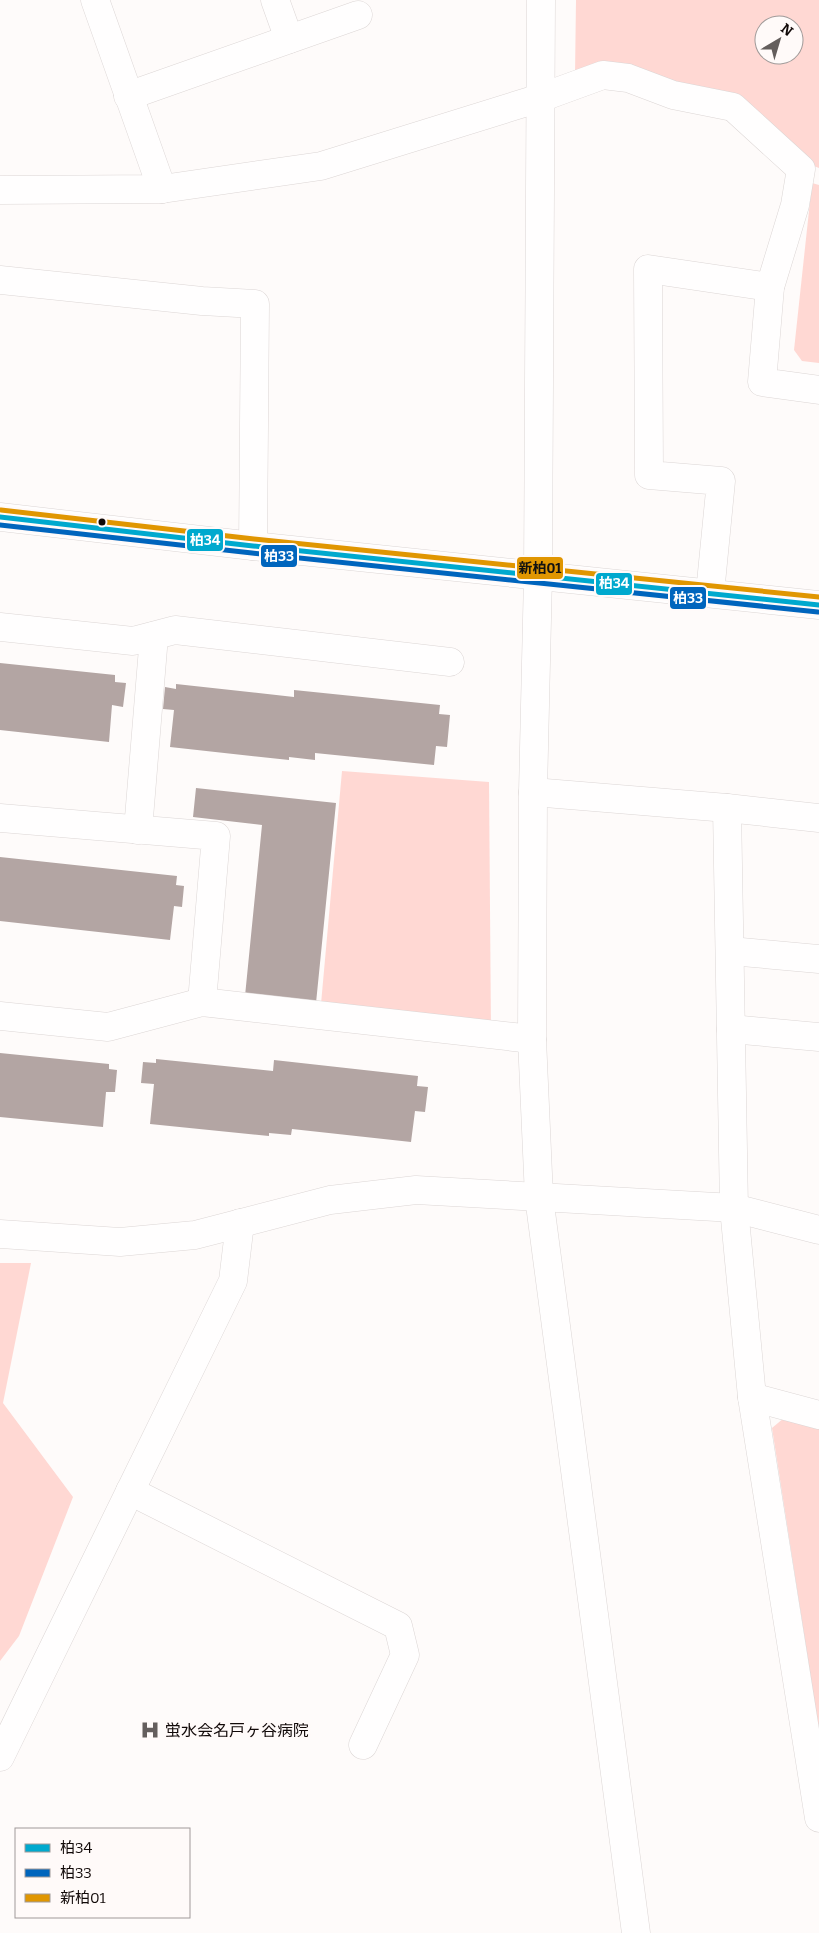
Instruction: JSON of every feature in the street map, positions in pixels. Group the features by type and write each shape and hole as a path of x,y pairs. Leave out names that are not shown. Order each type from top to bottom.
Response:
{"street":[{"path":"96,0 162,189"},
{"path":"275,0 288,40"},
{"path":"541,0 538,576 532,792 532,1039 539,1197 636,1933"},
{"path":"128,96 358,15"},
{"path":"0,190 162,189 321,166 540,98 603,75 628,78 672,95 733,107 801,169 795,205 770,288 762,382 819,390"},
{"path":"710,593 721,481 648,475 648,269 770,288"},
{"path":"0,280 202,301 255,304 253,546"},
{"path":"0,517 253,546 819,605"},
{"path":"0,626 132,641 176,630 450,662"},
{"path":"138,830 154,636"},
{"path":"532,792 727,808 819,818"},
{"path":"727,808 734,1208 752,1397 814,1766 819,1818"},
{"path":"0,818 216,836 202,1002"},
{"path":"730,951 819,959"},
{"path":"0,1016 108,1027 202,1002 532,1039"},
{"path":"731,1029 819,1037"},
{"path":"0,1234 120,1242 195,1235 330,1200 416,1190 734,1208 819,1230"},
{"path":"0,1757 233,1281 240,1224"},
{"path":"752,1397 819,1415"},
{"path":"130,1491 398,1626 405,1655 362,1745"}],"shaded area":[{"path":"576,0 819,0 819,168 814,166 735,99 575,75"},
{"path":"812,183 819,185 819,363 802,361 794,350"},
{"path":"342,771 489,782 491,1033 320,1015"},
{"path":"0,1263 31,1263 3,1403 73,1497 19,1636 0,1661"},
{"path":"784,1418 819,1427 819,1730 772,1428"}],"building":[{"path":"0,663 115,675 115,682 126,683 123,707 112,705 109,742 0,730"},
{"path":"176,684 294,697 294,690 440,705 439,714 450,715 447,747 436,746 434,765 315,753 315,760 289,757 289,760 170,747 174,710 163,709 165,687 176,689"},
{"path":"196,788 336,803 316,1003 245,996 262,825 193,817"},
{"path":"0,857 177,876 176,885 184,886 182,907 174,906 170,940 0,921"},
{"path":"0,1053 109,1064 109,1069 117,1070 115,1092 106,1092 103,1127 0,1117"},
{"path":"156,1059 273,1071 274,1060 418,1076 417,1086 428,1087 425,1112 415,1111 411,1142 292,1129 291,1135 269,1133 269,1136 150,1124 154,1084 141,1083 143,1062 156,1063"}],"transit line":[{"name":"新柏01","path":"1,510 254,539 819,597"},
{"name":"柏34","path":"0,517 253,546 819,605"},
{"name":"柏33","path":"0,525 818,612"}],"place":[{"name":"蛍水会名戸ヶ谷病院","path":"150,1730"}]}
